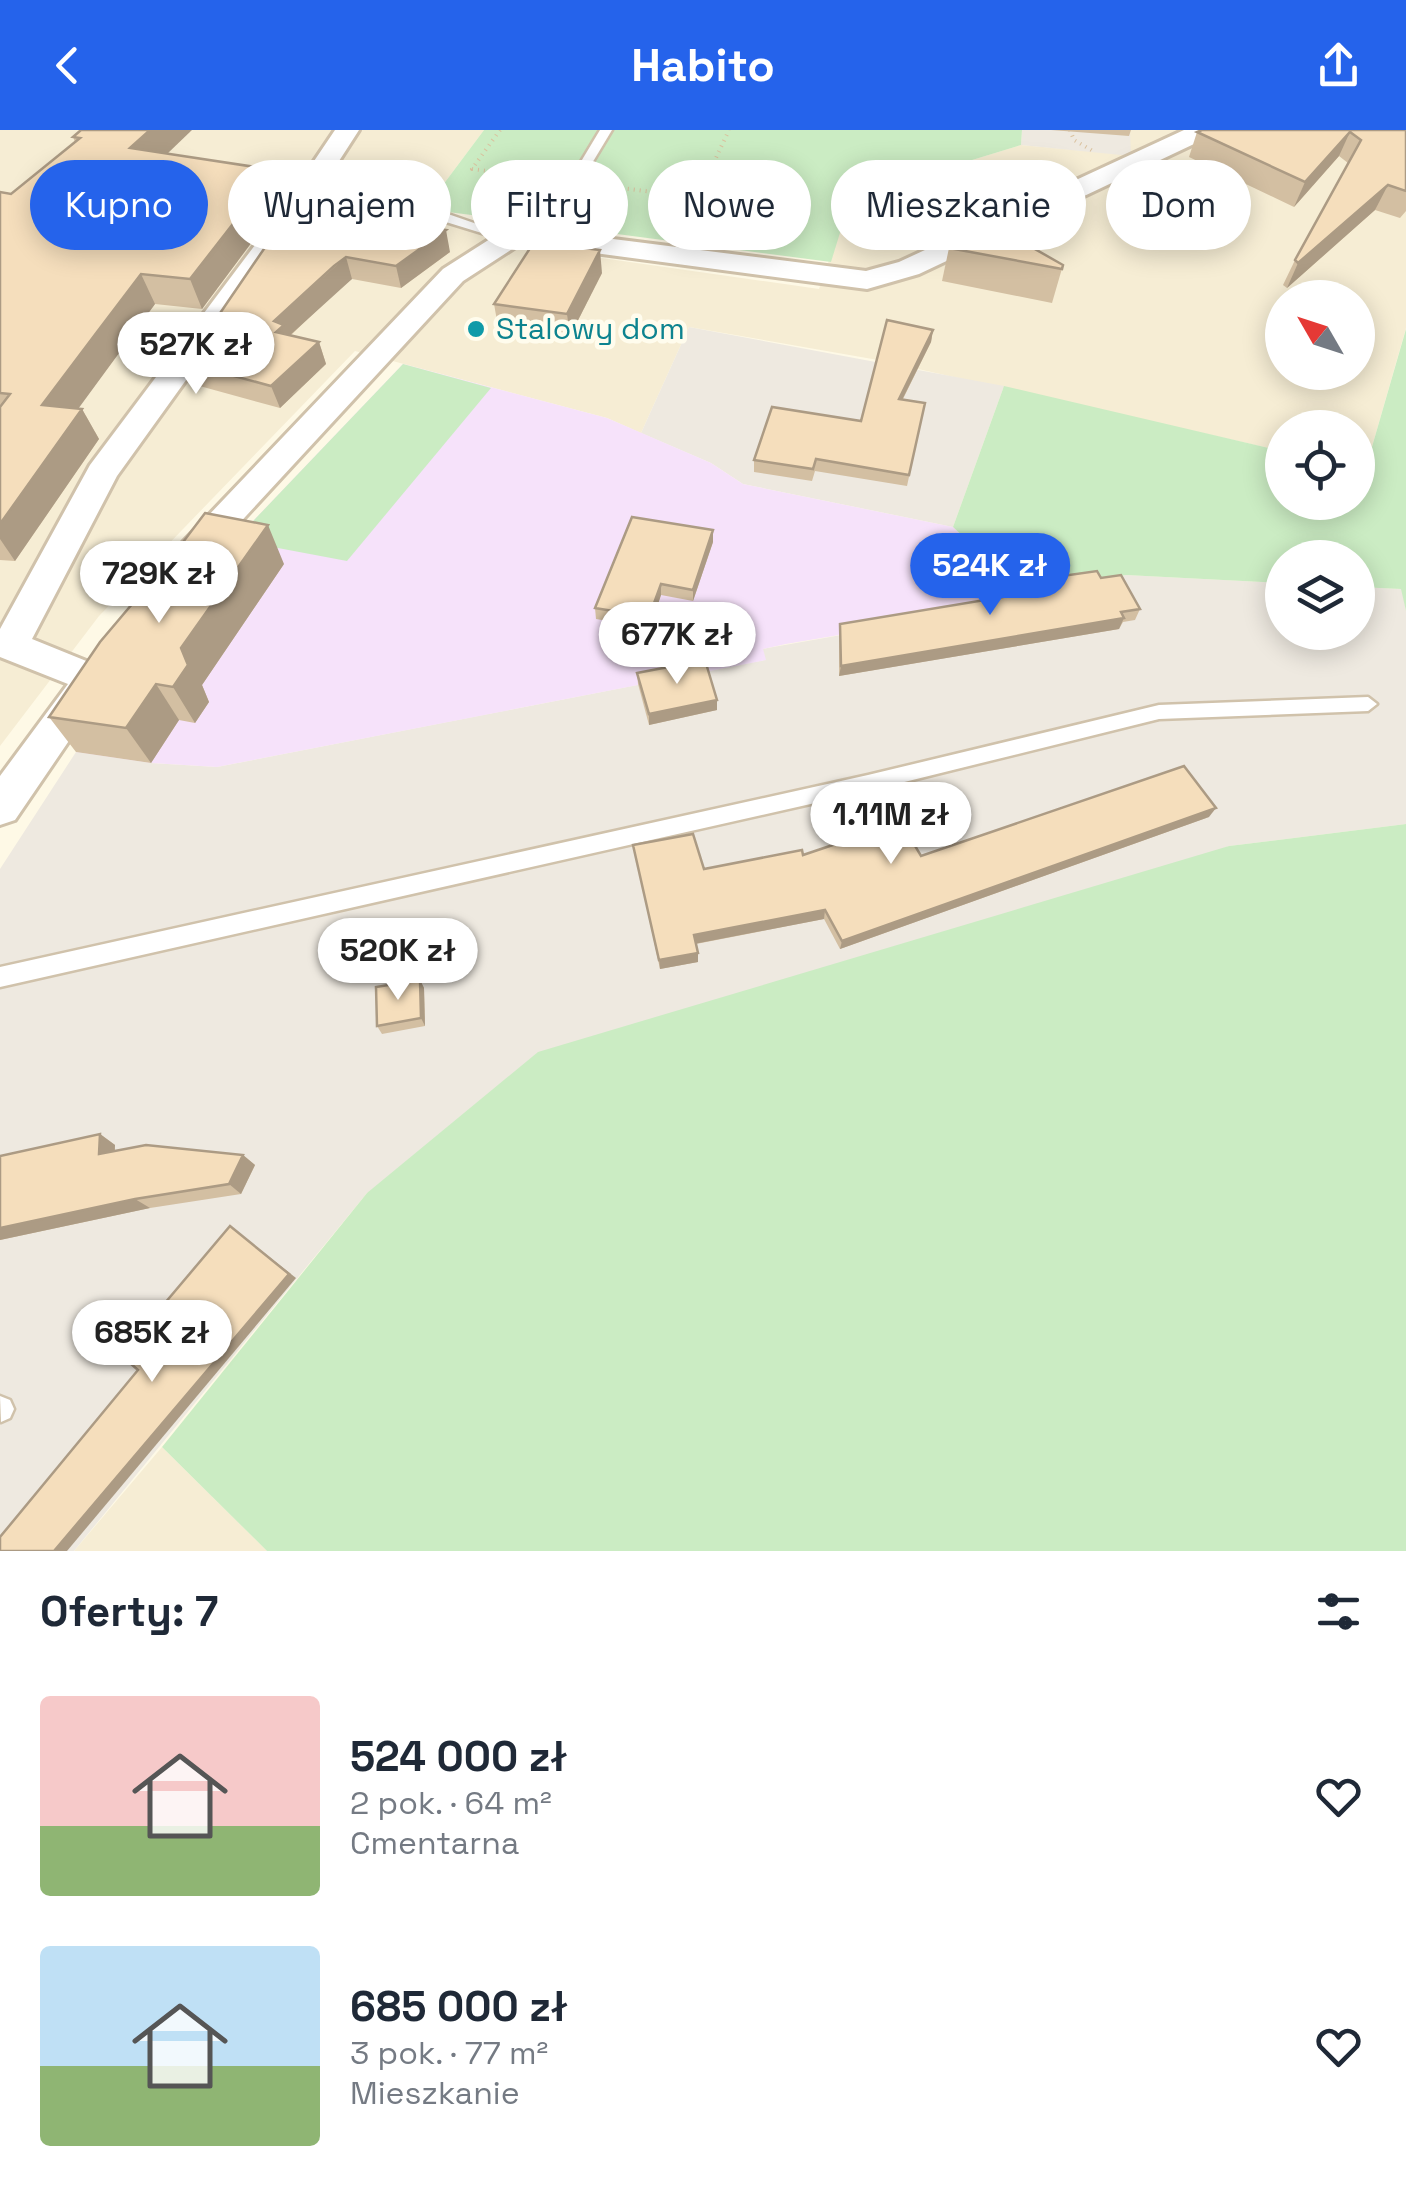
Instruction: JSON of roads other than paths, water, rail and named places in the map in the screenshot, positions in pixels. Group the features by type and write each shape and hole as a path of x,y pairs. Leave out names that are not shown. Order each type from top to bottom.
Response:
{"street":[{"path":"327,160 347,130"},
{"path":"624,250 868,280 909,268 1204,130"},
{"path":"92,679 5,644 102,473 265,250"},
{"path":"166,580 453,275 502,250"},
{"path":"0,808 114,648"}],"lane":[{"path":"584,160 606,130"},
{"path":"0,977 868,783 1159,712 1368,704"}],"place":[{"name":"Stalowy dom","path":"476,329"}]}
